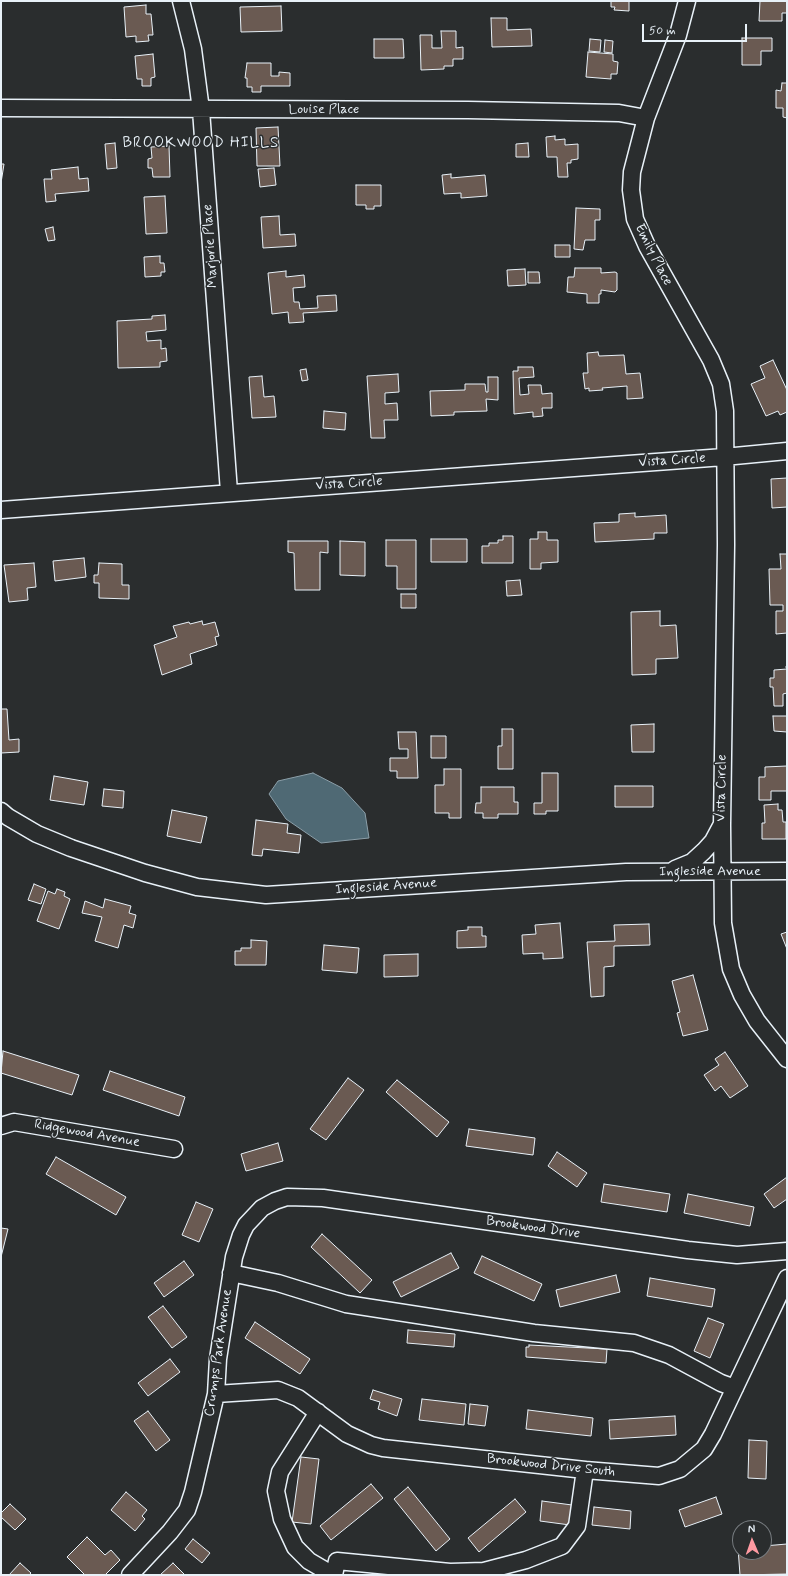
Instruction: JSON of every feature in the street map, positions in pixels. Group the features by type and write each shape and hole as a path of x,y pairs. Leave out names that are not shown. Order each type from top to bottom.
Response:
{"street":[{"name":"Marjorie Place","path":"181,1 193,49 201,110 229,492"},
{"name":"Emily Place","path":"687,1 678,34 646,118 632,172 631,190 635,219 647,246 711,360 721,384 725,411 724,457"},
{"name":"Louise Place","path":"1,108 603,112 619,113 646,118"},
{"path":"724,457 787,450"},
{"name":"Vista Circle","path":"1,510 229,492 724,457 726,613 722,825 724,923 731,969 742,995 757,1021 787,1059"},
{"name":"Ingleside Avenue","path":"1,811 8,817 37,834 71,848 145,873 197,887 266,895 549,876 669,871 787,871"},
{"path":"669,871 692,862 713,841 722,825"},
{"name":"Ridgewood Avenue","path":"1,1126 14,1122 174,1149"},
{"name":"Brookwood Drive","path":"279,1199 287,1197 323,1198 688,1250 737,1255 787,1251"},
{"name":"Crumps Park Avenue","path":"130,1575 170,1532 187,1510 193,1492 216,1394 218,1359 231,1272 241,1235 246,1226 262,1208 279,1199"},
{"path":"231,1272 272,1281 346,1304 488,1324 534,1333 634,1343 669,1355 735,1388"},
{"name":"Brookwood Drive South","path":"216,1394 278,1390 298,1398 348,1434 371,1445 383,1448 585,1470 659,1476 680,1469 704,1449 714,1434 787,1278"},
{"path":"318,1412 280,1472 276,1491 282,1519 295,1547 309,1561 333,1575 337,1561 450,1572 484,1571 526,1560 562,1546 577,1526 585,1470"}],"water":[{"path":"313,773 342,788 365,813 369,838 321,843 286,819 269,794 278,781"}],"building":[{"path":"611,1 629,1 629,11 614,10 615,7 611,7"},
{"path":"760,1 787,1 787,13 782,13 782,21 759,21"},
{"path":"146,5 146,14 151,14 153,35 148,35 149,41 136,42 136,36 126,37 124,7"},
{"path":"281,6 282,31 241,32 240,7"},
{"path":"491,18 507,18 507,30 531,29 532,46 492,47"},
{"path":"441,31 456,31 456,48 463,47 463,59 453,59 453,66 444,66 444,69 421,70 420,35 432,35 432,48 442,48"},
{"path":"742,38 772,38 772,51 761,51 761,65 742,65"},
{"path":"374,39 403,39 404,58 374,58"},
{"path":"590,39 601,40 600,52 589,51"},
{"path":"605,40 613,41 612,53 604,52"},
{"path":"588,52 613,54 613,61 618,62 617,74 611,74 611,79 586,77"},
{"path":"153,54 155,77 151,78 151,86 142,86 142,79 137,79 135,56"},
{"path":"247,63 271,63 271,76 279,76 279,72 290,73 290,86 261,86 261,92 252,92 252,87 247,87 247,78 245,78"},
{"path":"782,83 787,83 787,118 783,117 783,108 776,108 776,90 781,91"},
{"path":"278,127 280,166 257,166 256,128"},
{"path":"555,136 555,140 565,139 565,145 578,144 578,159 571,160 571,163 567,163 568,177 558,177 557,157 547,157 546,137"},
{"path":"115,143 117,168 107,169 105,144"},
{"path":"528,143 529,157 516,157 516,144"},
{"path":"169,146 170,177 153,177 152,168 148,168 148,159 152,158 151,147"},
{"path":"1,164 4,164 1,183"},
{"path":"78,167 79,179 88,178 89,191 55,194 56,201 46,202 44,179 52,179 51,170"},
{"path":"274,168 276,185 260,187 258,169"},
{"path":"451,174 451,178 485,175 487,196 461,198 461,193 444,194 442,175"},
{"path":"356,185 381,185 381,206 374,206 374,209 366,209 366,205 356,205"},
{"path":"165,196 167,233 146,234 144,197"},
{"path":"576,208 600,209 600,220 595,220 595,240 585,240 583,250 574,249"},
{"path":"279,216 280,235 295,234 296,246 263,248 261,217"},
{"path":"53,227 55,240 48,241 45,229"},
{"path":"555,245 570,245 570,257 555,257"},
{"path":"160,256 160,263 164,263 165,272 161,272 161,276 145,277 144,257"},
{"path":"575,268 601,268 601,273 617,273 617,290 615,292 601,290 601,294 599,294 599,303 587,303 587,294 567,292 568,277 574,277"},
{"path":"525,269 526,285 508,286 507,270"},
{"path":"286,271 286,277 304,275 305,287 293,288 294,302 299,302 300,309 318,308 317,296 336,295 337,311 303,313 304,322 289,323 288,312 272,314 268,273"},
{"path":"528,272 539,272 540,283 528,283"},
{"path":"165,315 166,330 146,332 147,341 161,340 161,349 166,348 167,361 160,362 160,367 118,368 117,321 152,319 152,316"},
{"path":"598,352 599,356 624,355 626,374 640,373 643,398 627,399 627,386 602,388 603,390 589,391 589,388 585,389 583,373 588,373 587,353"},
{"path":"773,360 787,390 787,412 780,415 778,411 766,416 751,384 765,378 760,366"},
{"path":"518,367 533,367 534,377 519,378 520,395 529,394 528,385 541,385 542,394 552,393 552,408 542,408 543,416 533,417 533,412 514,414 513,371 518,371"},
{"path":"306,369 308,380 302,381 300,370"},
{"path":"398,374 399,392 385,393 385,404 397,403 398,420 384,420 385,438 371,438 367,376"},
{"path":"262,376 264,397 274,396 276,417 252,418 249,377"},
{"path":"488,377 498,377 498,400 486,399 487,411 454,412 454,415 431,416 430,391 465,390 465,384 485,384 486,392 488,392"},
{"path":"324,411 346,413 345,430 323,428"},
{"path":"787,478 787,507 772,508 771,479"},
{"path":"635,513 635,517 666,515 667,533 654,533 654,539 595,542 594,523 619,522 619,514"},
{"path":"538,532 547,532 547,540 558,540 558,562 541,563 541,569 530,569 530,539 538,539"},
{"path":"503,536 513,536 513,563 482,563 482,546 489,546 489,543 498,543 498,540 503,540"},
{"path":"431,539 467,539 467,562 431,562"},
{"path":"386,540 416,540 416,589 397,589 397,566 386,566"},
{"path":"288,541 328,541 328,553 320,552 320,590 295,590 294,553 288,552"},
{"path":"340,541 365,542 365,576 340,575"},
{"path":"780,554 787,554 787,633 776,634 776,611 783,611 783,605 770,605 769,569 781,569"},
{"path":"84,558 86,577 55,581 53,561"},
{"path":"34,563 36,587 27,588 28,600 9,602 4,565"},
{"path":"99,563 122,564 122,585 129,585 129,599 99,598 99,583 94,583 94,575 98,575"},
{"path":"520,580 522,595 507,596 506,581"},
{"path":"401,594 416,594 416,608 401,608"},
{"path":"660,611 660,626 676,625 678,658 656,659 656,674 632,675 631,612"},
{"path":"202,621 203,625 215,622 219,636 215,637 217,645 190,654 192,664 162,675 154,645 177,637 173,626 189,622 190,624"},
{"path":"787,669 787,693 783,694 783,706 774,706 773,687 770,687 770,678 774,678 774,670"},
{"path":"1,709 7,709 9,740 19,739 19,752 1,753"},
{"path":"773,716 787,716 787,732 774,731"},
{"path":"654,724 654,752 632,752 631,725"},
{"path":"502,729 513,729 513,769 498,769 498,746 502,746"},
{"path":"398,732 416,732 418,778 397,778 397,771 390,771 390,758 408,758 408,749 399,749"},
{"path":"431,736 446,736 446,758 431,758"},
{"path":"787,766 787,791 771,791 771,800 759,800 759,777 765,777 765,767"},
{"path":"444,769 461,769 461,818 449,818 449,813 435,813 435,785 444,785"},
{"path":"542,773 558,773 558,811 546,811 546,814 534,814 534,803 542,803"},
{"path":"54,776 88,782 84,805 50,800"},
{"path":"615,786 653,786 653,807 615,807"},
{"path":"481,787 514,787 514,802 518,802 518,814 498,814 498,818 483,818 483,813 475,813 476,803 481,803"},
{"path":"104,789 124,791 123,808 102,806"},
{"path":"778,804 778,810 782,810 783,822 786,822 786,839 762,839 762,823 765,823 764,805"},
{"path":"172,810 207,817 201,843 167,836"},
{"path":"256,820 288,824 287,833 301,835 299,853 263,849 262,856 252,855"},
{"path":"34,884 46,889 41,904 28,900"},
{"path":"57,889 65,892 64,896 70,899 59,929 37,921 48,891 55,894"},
{"path":"105,899 131,906 129,913 136,915 133,928 124,925 118,948 95,941 102,917 82,913 85,901 103,908"},
{"path":"560,923 563,958 543,959 543,953 523,954 522,935 536,934 535,925"},
{"path":"649,924 650,945 614,946 614,966 604,967 604,996 591,997 587,942 615,941 614,925"},
{"path":"468,927 482,927 482,936 486,936 486,947 457,948 457,931 468,930"},
{"path":"787,932 787,949 781,934"},
{"path":"251,940 267,941 266,965 235,965 235,951 241,951 241,948 251,948"},
{"path":"324,945 359,948 357,973 322,970"},
{"path":"418,954 418,976 384,977 384,955"},
{"path":"693,975 708,1030 683,1036 677,1013 680,1012 672,981"},
{"path":"3,1051 79,1075 72,1095 1,1073"},
{"path":"725,1052 748,1086 730,1098 721,1086 715,1091 704,1075 719,1065 715,1059"},
{"path":"110,1071 185,1097 179,1116 103,1090"},
{"path":"348,1078 364,1090 326,1140 310,1129"},
{"path":"397,1080 449,1122 437,1137 386,1092"},
{"path":"469,1129 535,1138 533,1155 466,1146"},
{"path":"278,1143 283,1161 246,1171 241,1154"},
{"path":"557,1152 587,1173 577,1187 548,1166"},
{"path":"56,1157 126,1197 116,1215 46,1174"},
{"path":"787,1177 787,1199 774,1208 764,1194"},
{"path":"604,1184 670,1194 667,1212 601,1202"},
{"path":"688,1194 754,1207 750,1226 684,1213"},
{"path":"196,1202 213,1209 199,1242 182,1235"},
{"path":"1,1228 8,1229 1,1257"},
{"path":"322,1234 372,1280 360,1293 311,1247"},
{"path":"451,1253 459,1268 401,1297 393,1282"},
{"path":"482,1256 542,1284 534,1301 474,1273"},
{"path":"184,1261 194,1275 164,1297 154,1283"},
{"path":"616,1275 620,1292 560,1307 556,1290"},
{"path":"650,1278 715,1289 712,1307 647,1296"},
{"path":"163,1306 187,1337 172,1348 148,1317"},
{"path":"708,1318 724,1324 710,1358 694,1351"},
{"path":"255,1322 310,1359 300,1374 245,1338"},
{"path":"408,1330 455,1334 454,1347 407,1343"},
{"path":"529,1345 607,1349 606,1363 526,1357 526,1347 529,1347"},
{"path":"170,1359 180,1372 148,1396 138,1383"},
{"path":"373,1390 402,1399 397,1416 378,1409 380,1402 370,1399"},
{"path":"422,1399 466,1404 464,1425 419,1420"},
{"path":"470,1404 488,1406 485,1426 468,1424"},
{"path":"528,1410 593,1418 591,1436 526,1429"},
{"path":"148,1411 170,1440 156,1451 134,1421"},
{"path":"675,1416 676,1435 610,1439 609,1420"},
{"path":"749,1440 767,1441 766,1479 748,1478"},
{"path":"301,1457 319,1459 311,1524 292,1522"},
{"path":"371,1484 383,1498 331,1540 320,1526"},
{"path":"408,1487 450,1539 436,1551 394,1499"},
{"path":"126,1492 147,1510 142,1516 145,1519 135,1531 111,1510"},
{"path":"716,1497 722,1514 685,1527 679,1510"},
{"path":"515,1499 526,1512 479,1552 468,1538"},
{"path":"542,1501 572,1505 570,1525 540,1521"},
{"path":"10,1504 26,1519 15,1530 1,1517 1,1513"},
{"path":"594,1507 631,1511 630,1529 592,1525"},
{"path":"87,1537 105,1555 111,1550 120,1560 105,1575 85,1575 67,1557"},
{"path":"193,1539 210,1553 202,1563 185,1549"},
{"path":"787,1544 787,1574 740,1575 739,1560 772,1560 772,1545"},
{"path":"20,1563 31,1573 29,1575 9,1575"},
{"path":"173,1563 185,1575 160,1575"}],"district":[{"name":"BROOKWOOD HILLS","path":"201,144"}]}
